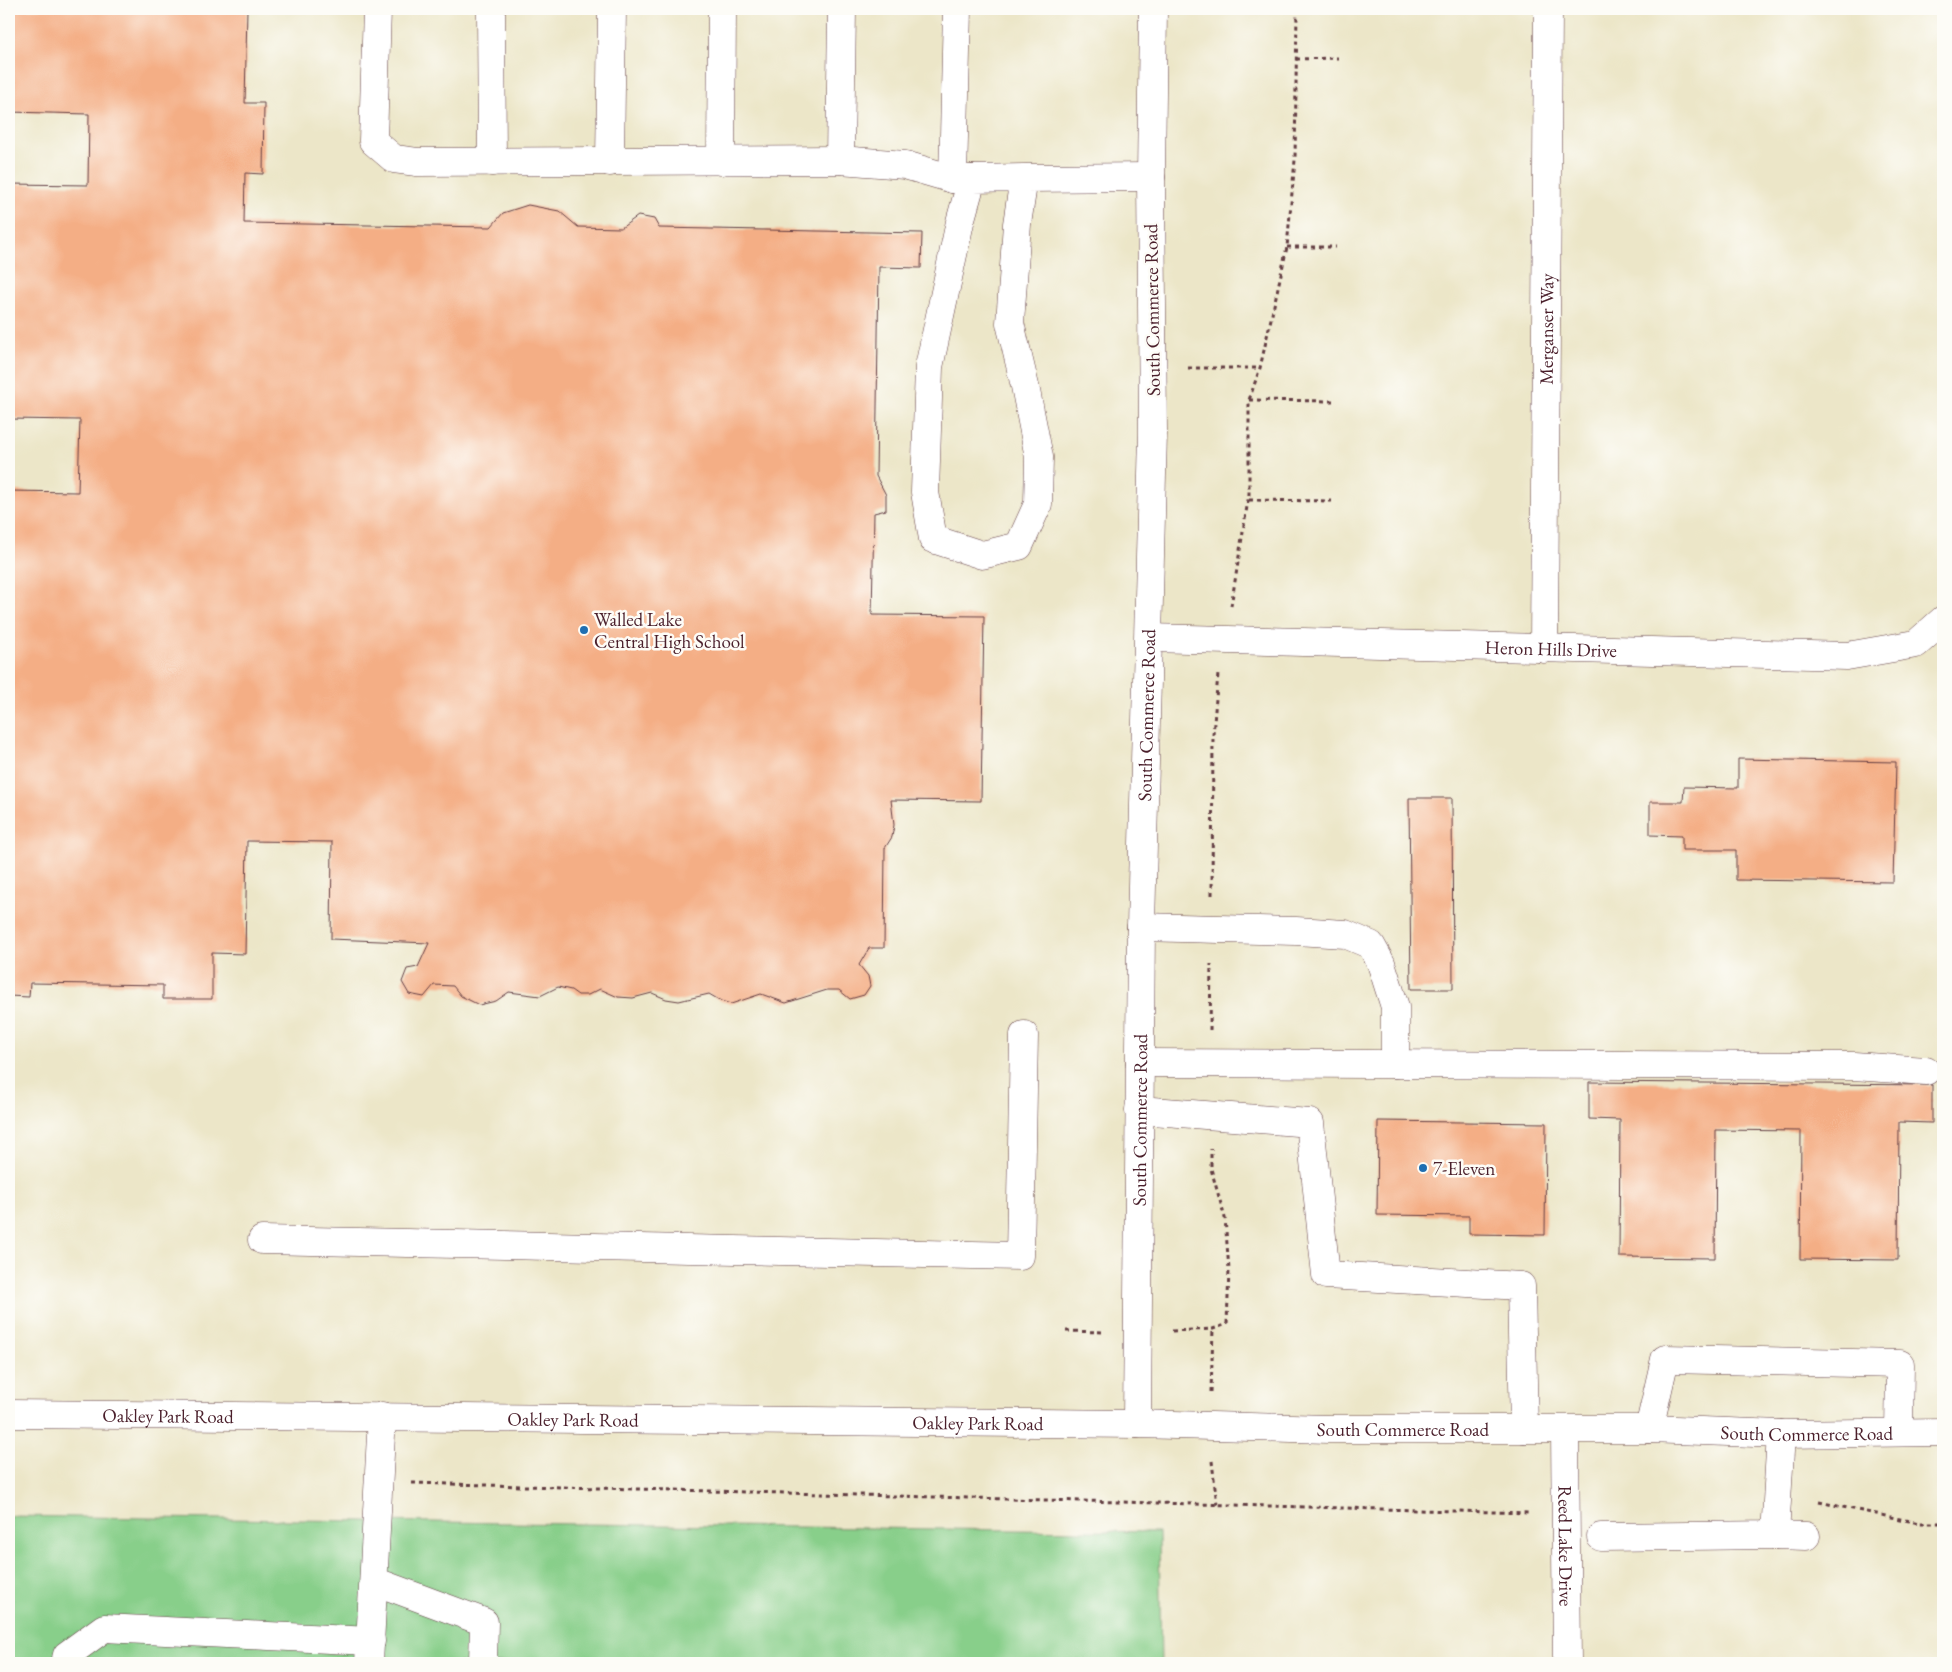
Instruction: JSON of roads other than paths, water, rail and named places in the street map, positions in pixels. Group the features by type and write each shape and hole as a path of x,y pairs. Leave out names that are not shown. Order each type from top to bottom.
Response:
{"street":[{"path":"377,9 374,140 394,160 417,162 840,160 905,165 962,179 1151,177"},
{"path":"492,9 492,162"},
{"path":"610,162 612,9"},
{"path":"721,161 722,9"},
{"path":"840,160 842,9"},
{"path":"956,9 962,179 960,222 929,368 925,492 933,539 982,556 1019,546 1038,504 1039,457 1010,323 1017,224 1024,178"},
{"name":"South Commerce Road","path":"1154,9 1151,177 1153,369 1149,638 1141,927 1137,1424 1329,1428 1649,1430 1781,1434 1943,1432"},
{"name":"Merganser Way","path":"1544,649 1548,9"},
{"name":"Heron Hills Drive","path":"1149,638 1847,656 1916,644 1943,620"},
{"path":"1141,927 1345,934 1370,945 1381,963 1395,1006 1395,1064"},
{"path":"262,1240 1020,1256 1024,1035"},
{"path":"1140,1063 1854,1066 1926,1071"},
{"path":"1139,1110 1310,1122 1326,1275 1521,1286 1524,1429"},
{"path":"1649,1430 1665,1360 1900,1364 1899,1432"},
{"name":"Oakley Park Road","path":"9,1414 1137,1424"},
{"path":"65,1663 67,1655 104,1628 370,1652 382,1416"},
{"name":"Reed Lake Drive","path":"1565,1430 1567,1663"},
{"path":"1775,1535 1781,1434"},
{"path":"1601,1537 1806,1536"},
{"path":"374,1581 484,1622 483,1663"}],"place":[{"name":"Walled Lake Central High School","path":"584,630"},
{"name":"7-Eleven","path":"1423,1168"}]}
